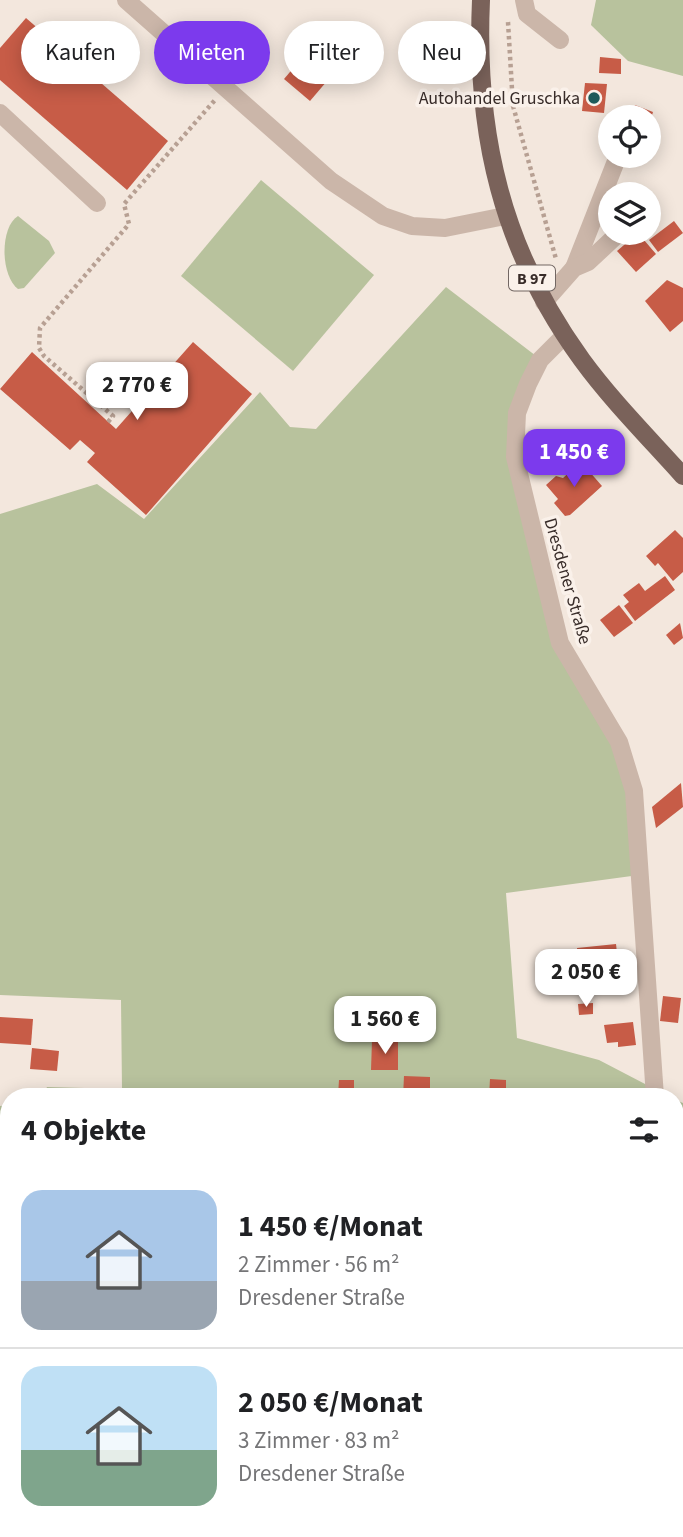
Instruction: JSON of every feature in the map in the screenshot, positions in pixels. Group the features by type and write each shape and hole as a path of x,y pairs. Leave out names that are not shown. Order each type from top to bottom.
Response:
{"main road":[{"name":"B 97","path":"481,0 480,66 485,125 493,176 505,216 544,302 565,335 592,372 683,476"}],"street":[{"path":"126,0 331,181 383,216 412,226 445,228 505,216"},
{"path":"524,0 527,14 559,40"},
{"path":"0,113 97,203"},
{"path":"568,275 613,168"},
{"path":"544,302 568,275 606,245"},
{"name":"Dresdener Straße","path":"565,335 540,360 528,384 517,413 515,457 560,643 619,742 634,791 654,1088"}],"path":[{"path":"508,13 513,106 568,275"},
{"path":"108,422 113,416 44,356 40,348 40,328 129,224 124,204 225,88"}],"green space":[{"path":"596,0 683,0 683,76 628,61 591,25"},
{"path":"261,180 374,275 293,371 181,276"},
{"path":"18,216 49,241 55,253 24,288 18,289 8,273 4,251 8,230"},
{"path":"446,287 540,359 514,457 560,643 619,742 639,875 506,893 517,1038 599,1060 653,1088 122,1088 121,1000 0,995 0,514 97,484 144,519 260,392 290,427 316,429"}],"building":[{"path":"21,24 21,84 102,84 168,141 127,190 0,80 0,48"},
{"path":"600,57 621,59 621,74 599,73"},
{"name":"Autohandel Gruschka","path":"585,83 607,84 605,105 598,105 598,112 582,111"},
{"path":"290,84 324,84 310,101"},
{"path":"674,221 683,233 658,252 653,245 661,245 661,231"},
{"path":"624,245 648,245 656,254 636,272 617,251"},
{"path":"667,280 683,288 683,321 670,332 645,301"},
{"path":"193,342 252,394 146,515 87,462 95,453 80,440 70,450 0,389 32,352 116,429"},
{"path":"581,462 602,486 570,515 565,516 554,503 558,499 546,485 556,476 563,478"},
{"path":"675,530 683,538 683,572 673,581 658,563 655,566 646,556"},
{"path":"665,576 675,590 635,621 624,606 629,602 623,595 639,583 645,591"},
{"path":"619,605 633,623 614,637 600,620"},
{"path":"680,623 683,638 674,645 666,635"},
{"path":"681,783 683,807 656,828 652,807"},
{"path":"616,944 621,987 582,991 577,948"},
{"path":"663,996 681,998 678,1023 660,1021"},
{"path":"593,1003 593,1014 579,1015 578,1004"},
{"path":"0,1017 33,1019 31,1045 0,1043"},
{"path":"633,1022 636,1045 618,1047 618,1042 607,1043 604,1025"},
{"path":"372,1041 398,1042 398,1070 371,1070"},
{"path":"32,1048 59,1051 57,1071 30,1069"},
{"path":"404,1076 430,1077 430,1088 403,1088"},
{"path":"490,1079 506,1080 506,1088 490,1088"},
{"path":"339,1080 354,1080 354,1088 338,1088"}],"place":[{"name":"Autohandel Gruschka","path":"594,98"}]}
